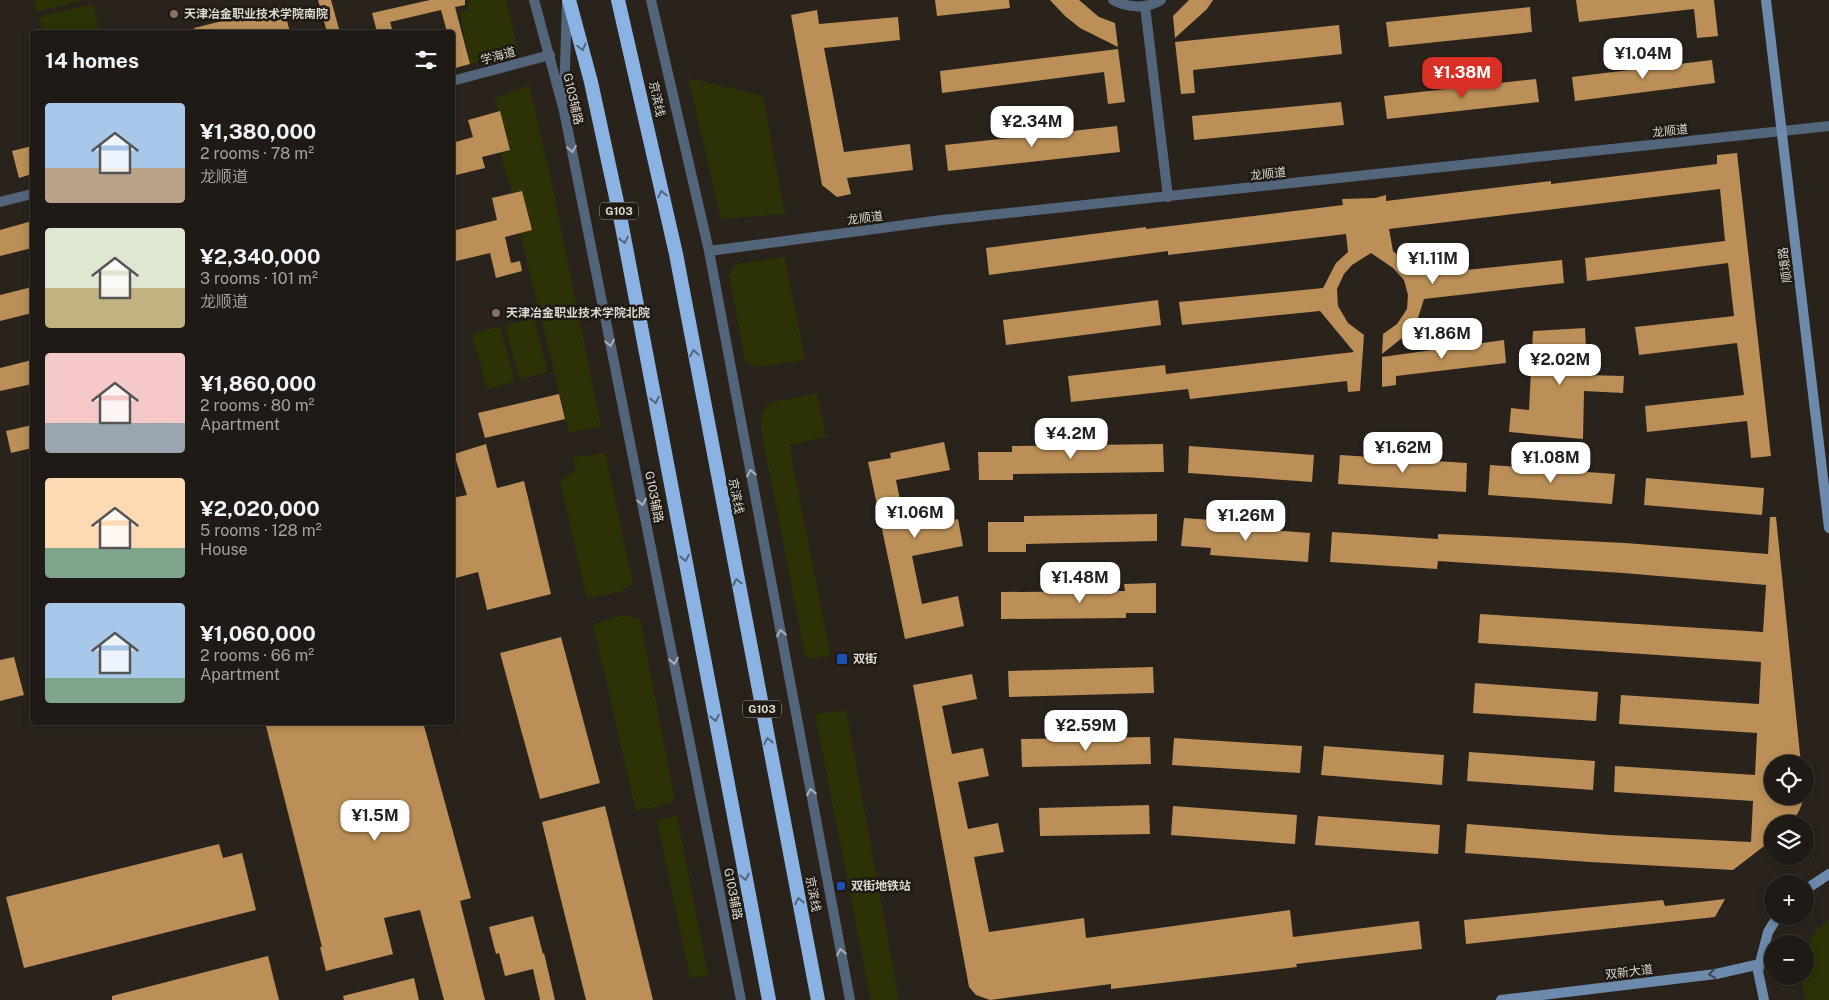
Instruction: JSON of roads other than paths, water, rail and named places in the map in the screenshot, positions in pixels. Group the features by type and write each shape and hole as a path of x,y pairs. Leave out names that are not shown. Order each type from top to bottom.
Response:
{"highway":[{"name":"G103","path":"568,0 591,82 608,158 769,1000"},
{"name":"京滨线","path":"618,0 676,254 818,1000"}],"main road":[{"name":"顺境路","path":"1766,0 1829,528"},
{"path":"1814,884 1829,874"},
{"path":"1764,1000 1758,971 1768,932 1772,925"},
{"name":"双新大道","path":"1500,1000 1716,974 1760,964"}],"street":[{"name":"G103辅路","path":"534,0 564,111 741,1000"},
{"path":"564,111 568,0"},
{"path":"651,0 709,251 850,1000"},
{"path":"1113,0 1131,6 1145,6 1161,0"},
{"path":"1145,6 1168,197"},
{"name":"学海道","path":"455,80 550,54"},
{"name":"龙顺道","path":"709,251 942,220 1829,126"},
{"path":"0,202 30,194"}],"place":[{"name":"天津冶金职业技术学院南院","path":"174,14"},
{"name":"天津冶金职业技术学院北院","path":"496,313"},
{"name":"双街","path":"842,659"},
{"name":"双街地铁站","path":"841,886"}]}
